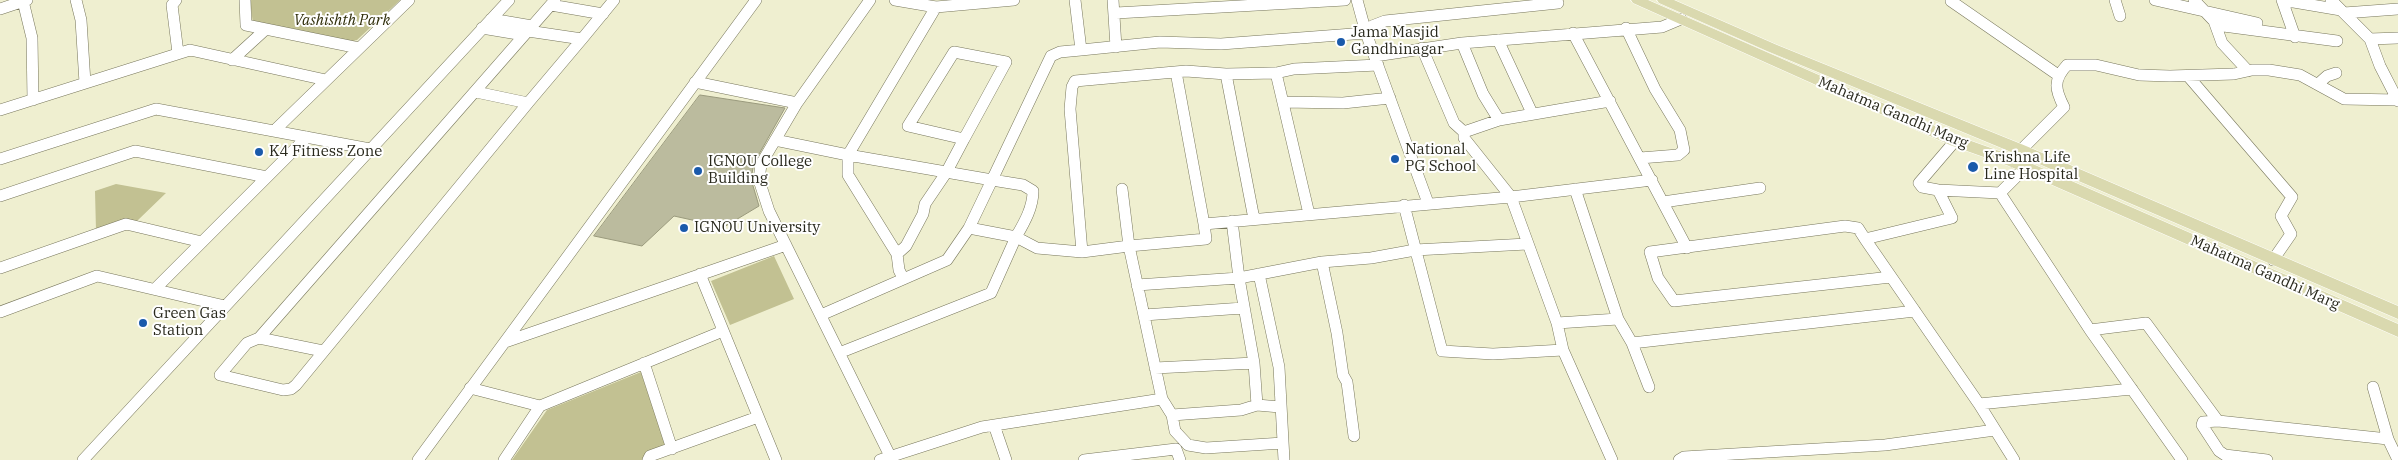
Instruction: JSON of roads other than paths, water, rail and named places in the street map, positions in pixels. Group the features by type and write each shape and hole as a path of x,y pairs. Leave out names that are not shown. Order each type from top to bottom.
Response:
{"main road":[{"name":"Mahatma Gandhi Marg","path":"1637,0 1955,141 2020,160 2398,331"},
{"path":"1663,0 2020,160 2273,260 2398,313"}],"street":[{"path":"76,0 81,20 85,83"},
{"path":"176,0 172,5 178,53"},
{"path":"245,0 246,25 359,48"},
{"path":"274,131 408,0"},
{"path":"83,460 491,19 504,0"},
{"path":"603,14 553,2 259,338 246,343 220,375 287,390 296,386 323,351 528,103 603,14 614,0"},
{"path":"418,460 756,0"},
{"path":"870,0 797,103 761,164 759,180 769,211 821,315 888,459 994,424 1162,399"},
{"path":"895,0 936,6 1014,0"},
{"path":"1075,0 1081,50"},
{"path":"1112,0 1116,12 1114,18 1116,47"},
{"path":"1116,12 1163,5 1345,0"},
{"path":"1357,0 1376,61 1428,203"},
{"path":"1953,0 1950,1 2058,75"},
{"path":"2114,0 2120,16"},
{"path":"2155,0 2257,23"},
{"path":"2194,0 2216,26 2222,43 2248,71"},
{"path":"2294,36 2282,0 2342,11 2398,9"},
{"path":"2000,193 2020,160 2064,107 2055,89 2058,75 2067,65 2096,65 2139,75 2188,76 2268,70 2300,75 2344,99 2397,100 2370,39 2331,0"},
{"path":"0,9 25,1 32,38 33,100"},
{"path":"821,315 946,260 968,228 1051,56 1060,52 1160,42 1221,44 1366,32 1372,26 1385,21 1558,3"},
{"path":"903,278 899,270 897,254 848,175 848,155 936,6"},
{"path":"491,19 528,31"},
{"path":"1082,252 1070,109 1072,87 1075,81 1176,72 1276,73 1294,69 1376,61 1422,48 1662,26 1681,19"},
{"path":"2216,26 2337,42"},
{"path":"482,28 528,31 582,39"},
{"path":"1626,28 1655,89 1680,130 1684,150 1678,155 1640,158"},
{"path":"232,60 266,29"},
{"path":"1573,33 1687,248"},
{"path":"2370,39 2398,38"},
{"path":"1498,40 1532,113"},
{"path":"1462,43 1483,94 1499,120"},
{"path":"1422,48 1454,123 1464,132 1464,138 1511,197 1557,323 1563,350 1612,460"},
{"path":"0,110 190,50 326,80"},
{"path":"897,254 906,246 923,214 925,204 946,173 1006,62 954,52 908,126 964,139"},
{"path":"968,228 1016,237 1037,248 1082,252 1206,239 1176,72"},
{"path":"1276,73 1308,214"},
{"path":"2318,84 2327,76 2336,73"},
{"path":"1226,74 1254,219"},
{"path":"2188,76 2292,197 2281,216 2291,234 2273,260"},
{"path":"695,82 797,103"},
{"path":"476,92 528,103"},
{"path":"1283,102 1343,102 1390,98"},
{"path":"1464,132 1499,120 1610,101"},
{"path":"0,159 156,109 370,149"},
{"path":"155,289 307,137"},
{"path":"775,140 946,173 1023,185 1033,190 1033,199 1026,219 991,293 902,330 839,353"},
{"path":"1955,141 1920,183 1925,189 2000,193"},
{"path":"0,196 135,151 266,177"},
{"path":"1204,224 1511,197 1652,180"},
{"path":"1663,202 1760,188"},
{"path":"1122,189 1129,246 1155,368 1162,399 1172,415 1175,431 1188,445 1206,448 1283,443"},
{"path":"1575,189 1618,319 1632,343 1649,387"},
{"path":"1865,239 1952,218 1938,190"},
{"path":"2000,193 2090,330 2182,460"},
{"path":"1404,205 1442,351 1493,354 1563,350"},
{"path":"1232,221 1243,308 1254,363 1257,405"},
{"path":"0,268 126,224 202,242"},
{"path":"1891,277 1674,301 1666,293 1651,260 1650,252 1845,226 1858,228 1979,404 2014,460"},
{"path":"1137,284 1239,278 1322,262 1371,258 1415,250 1527,244"},
{"path":"505,342 786,245"},
{"path":"1322,262 1337,333 1343,375 1347,382 1354,436"},
{"path":"700,274 776,460"},
{"path":"1259,274 1279,367 1280,407 1283,413 1284,460"},
{"path":"0,312 97,276 225,306"},
{"path":"1144,315 1243,308"},
{"path":"1632,343 1915,311"},
{"path":"1557,323 1618,319"},
{"path":"2090,330 2146,324 2218,421"},
{"path":"504,460 540,406 723,331"},
{"path":"259,338 323,351"},
{"path":"644,363 672,449"},
{"path":"1155,368 1254,363"},
{"path":"2373,387 2388,439 2398,460"},
{"path":"470,388 540,406"},
{"path":"1979,404 2132,389"},
{"path":"1172,415 1241,410 1257,405 1280,407"},
{"path":"648,460 650,456 758,417"},
{"path":"2267,460 2228,455 2219,451 2202,425 2203,422 2218,421 2388,439"},
{"path":"994,424 1006,460"},
{"path":"1679,460 1684,457 1885,445 1995,430"},
{"path":"1084,460 1176,449 1180,460"}],"place":[{"name":"Jama Masjid Gandhinagar","path":"1341,42"},
{"name":"K4 Fitness Zone","path":"259,152"},
{"name":"National PG School","path":"1395,159"},
{"name":"Krishna Life Line Hospital","path":"1973,167"},
{"name":"IGNOU College Building","path":"698,171"},
{"name":"IGNOU University","path":"684,228"},
{"name":"Green Gas Station","path":"143,323"}],"park label":[{"name":"Vashishth Park","path":"342,21"}]}
